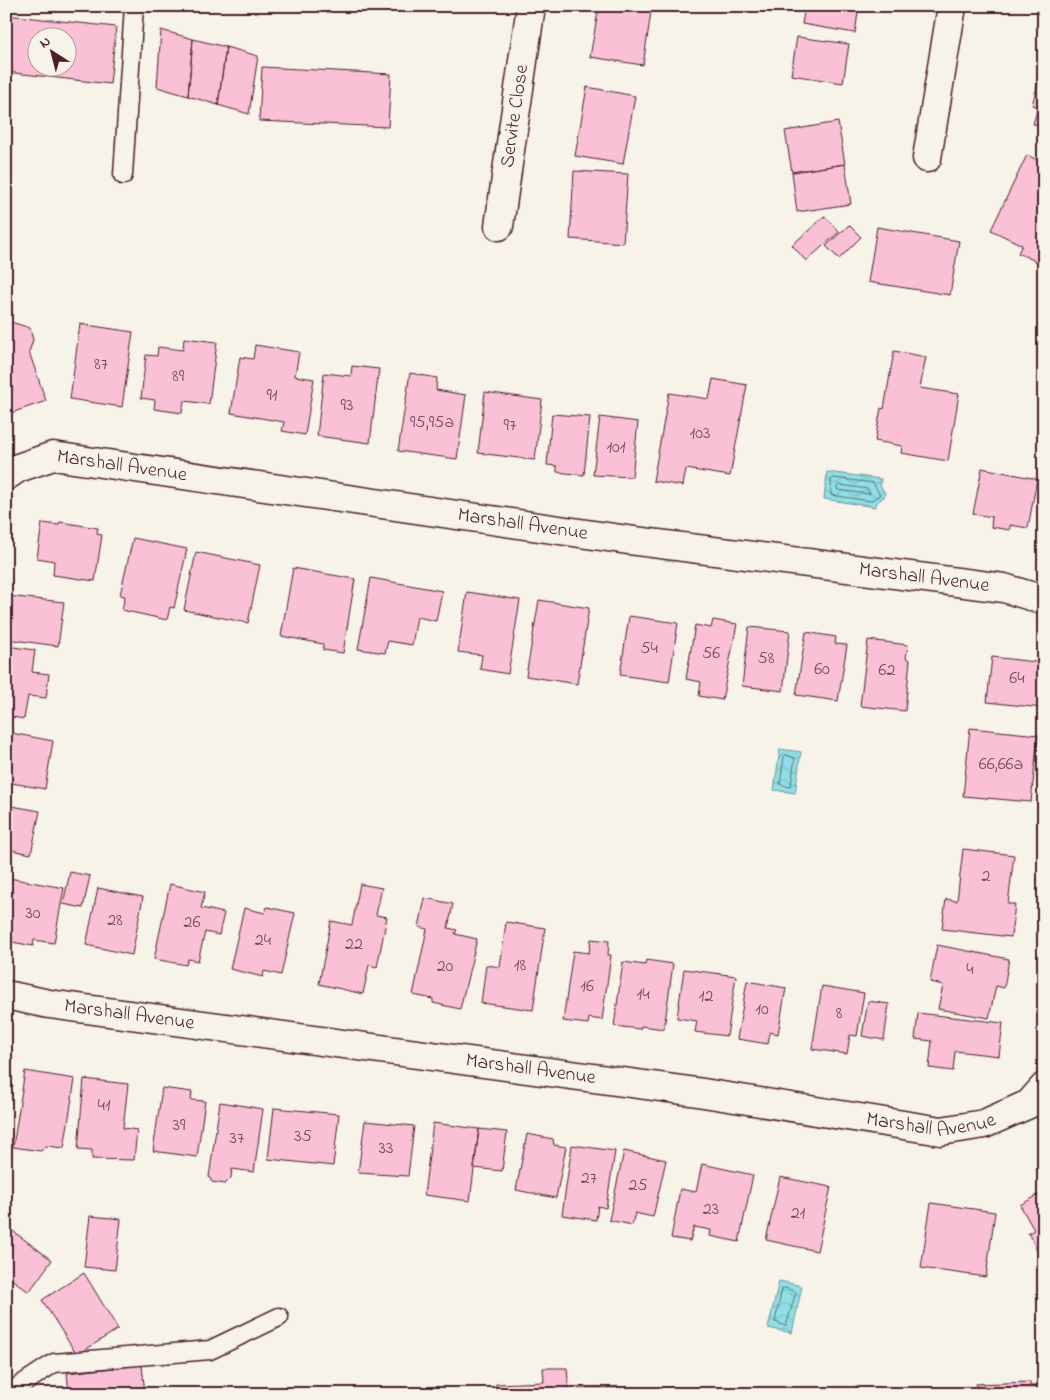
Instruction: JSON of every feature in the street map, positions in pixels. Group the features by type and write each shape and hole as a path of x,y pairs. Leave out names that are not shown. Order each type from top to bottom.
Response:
{"street":[{"name":"Servite Close","path":"499,226 531,6"},
{"path":"927,158 952,6"},
{"name":"Marshall Avenue","path":"6,476 18,468 53,456 628,540 1004,588 1044,600"},
{"name":"Marshall Avenue","path":"6,995 49,1004 697,1092 941,1131 984,1124 1029,1104 1044,1087"}],"lane":[{"path":"123,176 134,6"},
{"path":"6,1394 54,1363 210,1350 279,1317"}],"water":[{"path":"827,472 881,479 880,485 885,493 884,497 877,502 875,507 824,499"},
{"path":"780,749 801,752 795,793 774,790"},
{"path":"779,1281 802,1286 792,1333 768,1328"}],"building":[{"path":"599,6 652,6 643,65 590,57"},
{"path":"805,6 859,6 855,33 802,24"},
{"path":"6,15 116,27 110,84 58,78 78,78 78,28 28,28 28,75 6,72"},
{"path":"161,30 193,39 188,96 157,87"},
{"path":"797,37 849,44 843,83 791,75"},
{"path":"193,39 226,47 218,105 188,96"},
{"path":"226,47 258,56 249,114 218,105"},
{"path":"262,67 391,74 388,127 259,121"},
{"path":"1038,83 1044,84 1044,126 1033,124 1038,107 1032,105"},
{"path":"587,87 635,96 623,164 575,156"},
{"path":"838,122 845,164 792,172 785,131"},
{"path":"1027,155 1044,163 1044,265 1018,253 1022,245 991,230"},
{"path":"845,164 851,204 797,212 792,172"},
{"path":"574,171 628,174 623,243 570,239"},
{"path":"825,216 839,232 806,261 792,245"},
{"path":"849,225 861,237 839,259 826,246"},
{"path":"877,227 959,241 950,295 868,282"},
{"path":"11,322 30,328 33,340 29,352 46,401 11,413 6,398 6,325"},
{"path":"80,324 133,332 122,407 70,399"},
{"path":"184,338 217,342 209,404 184,401 182,413 154,409 155,400 141,398 146,355 157,356 158,347 183,350"},
{"path":"255,345 299,352 295,376 314,379 305,435 282,431 284,422 231,413 240,357 253,359"},
{"path":"894,351 926,357 920,388 959,394 948,461 901,453 902,446 875,441 881,408 884,409"},
{"path":"352,366 379,369 370,443 317,436 324,373 351,376"},
{"path":"410,373 437,378 436,390 466,395 457,459 398,451"},
{"path":"713,379 747,385 730,476 686,469 683,486 653,481 669,393 709,399"},
{"path":"485,392 542,400 535,460 478,453"},
{"path":"552,414 590,417 584,475 557,472 557,466 547,465"},
{"path":"600,417 638,422 632,477 593,475"},
{"path":"982,468 1037,479 1028,528 1010,525 1010,530 991,527 992,517 973,514"},
{"path":"60,522 98,528 97,534 102,535 95,581 53,575 54,561 37,558 42,523 59,525"},
{"path":"133,538 187,549 174,608 170,607 167,620 122,610 125,596 120,595"},
{"path":"196,552 260,565 248,623 184,610"},
{"path":"293,568 355,579 343,653 323,650 323,644 281,636"},
{"path":"371,578 442,591 436,621 417,617 412,645 388,641 385,653 358,649"},
{"path":"467,592 520,600 508,674 480,669 482,655 458,652"},
{"path":"6,596 64,602 58,646 6,639"},
{"path":"539,600 589,608 577,684 526,676"},
{"path":"629,616 678,623 669,682 620,675"},
{"path":"713,620 737,624 722,700 699,696 701,682 686,679 695,625 711,628"},
{"path":"749,627 790,631 783,691 742,686"},
{"path":"806,632 836,637 835,644 847,645 838,701 796,695"},
{"path":"868,640 908,645 906,658 910,660 905,711 860,706"},
{"path":"6,646 35,650 32,672 49,674 46,698 28,696 24,719 6,716 9,673 6,672"},
{"path":"992,657 1044,663 1042,708 987,702"},
{"path":"970,728 1038,735 1031,802 963,796"},
{"path":"6,732 53,741 45,789 6,782"},
{"path":"6,805 40,811 31,854 6,849"},
{"path":"963,849 1014,855 1008,904 1015,904 1011,937 942,929 946,899 957,901"},
{"path":"70,872 90,876 83,908 63,904"},
{"path":"9,878 64,888 54,943 34,940 33,946 12,942 13,937 6,936 6,892"},
{"path":"170,884 205,892 201,908 224,913 219,935 205,932 198,961 188,959 186,965 154,959"},
{"path":"360,884 382,888 376,915 387,917 377,967 369,965 363,994 319,984 331,921 352,925"},
{"path":"98,888 143,897 132,955 86,945"},
{"path":"425,898 453,904 448,928 457,930 455,934 477,939 460,1009 433,1003 433,999 413,995 427,929 419,927"},
{"path":"267,907 295,913 281,975 264,971 263,977 230,969 244,908 265,913"},
{"path":"506,922 545,928 533,1010 481,1003 486,965 500,967"},
{"path":"591,939 609,941 608,955 611,955 602,1020 589,1018 588,1024 563,1021 573,951 589,953"},
{"path":"937,945 1009,959 1004,988 996,986 989,1018 938,1009 943,985 930,982"},
{"path":"646,960 673,964 664,1029 641,1026 640,1029 614,1026 623,962 645,965"},
{"path":"684,969 736,976 727,1036 695,1032 697,1021 677,1018"},
{"path":"747,981 786,988 778,1034 770,1032 768,1044 737,1039"},
{"path":"822,986 864,993 857,1036 850,1035 847,1054 812,1049"},
{"path":"868,1001 889,1004 884,1040 862,1036"},
{"path":"918,1013 1003,1023 999,1056 955,1051 953,1071 929,1068 932,1041 915,1039"},
{"path":"25,1071 75,1079 64,1148 46,1146 41,1151 13,1147"},
{"path":"84,1079 128,1084 123,1128 137,1130 134,1160 92,1159 92,1150 78,1149"},
{"path":"162,1088 192,1092 191,1100 205,1101 197,1157 153,1151"},
{"path":"220,1102 263,1109 254,1172 232,1169 231,1178 225,1184 212,1182 209,1177"},
{"path":"274,1108 339,1114 333,1166 268,1159"},
{"path":"365,1121 414,1126 408,1176 358,1173"},
{"path":"433,1123 479,1129 470,1201 424,1195"},
{"path":"479,1129 507,1132 502,1171 474,1168"},
{"path":"527,1134 553,1139 554,1145 566,1147 556,1198 516,1190"},
{"path":"572,1145 615,1151 606,1208 598,1206 596,1220 562,1215"},
{"path":"624,1151 666,1160 653,1217 635,1213 632,1225 609,1220"},
{"path":"702,1164 753,1175 739,1242 710,1236 711,1230 694,1227 690,1241 671,1238 680,1189 696,1192"},
{"path":"780,1177 831,1187 817,1251 766,1240"},
{"path":"1044,1192 1044,1258 1042,1259 1028,1233 1034,1230 1020,1205"},
{"path":"931,1203 995,1212 986,1277 921,1268"},
{"path":"6,1206 13,1211 11,1219 6,1224"},
{"path":"90,1216 121,1219 115,1270 84,1267"},
{"path":"6,1226 52,1260 29,1292 6,1275"},
{"path":"84,1273 118,1329 77,1355 42,1300"},
{"path":"142,1365 145,1394 69,1394 67,1373"},
{"path":"543,1368 567,1368 569,1394 496,1394 496,1384 544,1382"},
{"path":"1030,1382 1030,1386 1042,1386 1043,1394 977,1394 976,1384"},
{"path":"701,1388 701,1394 578,1394 578,1389"}]}
